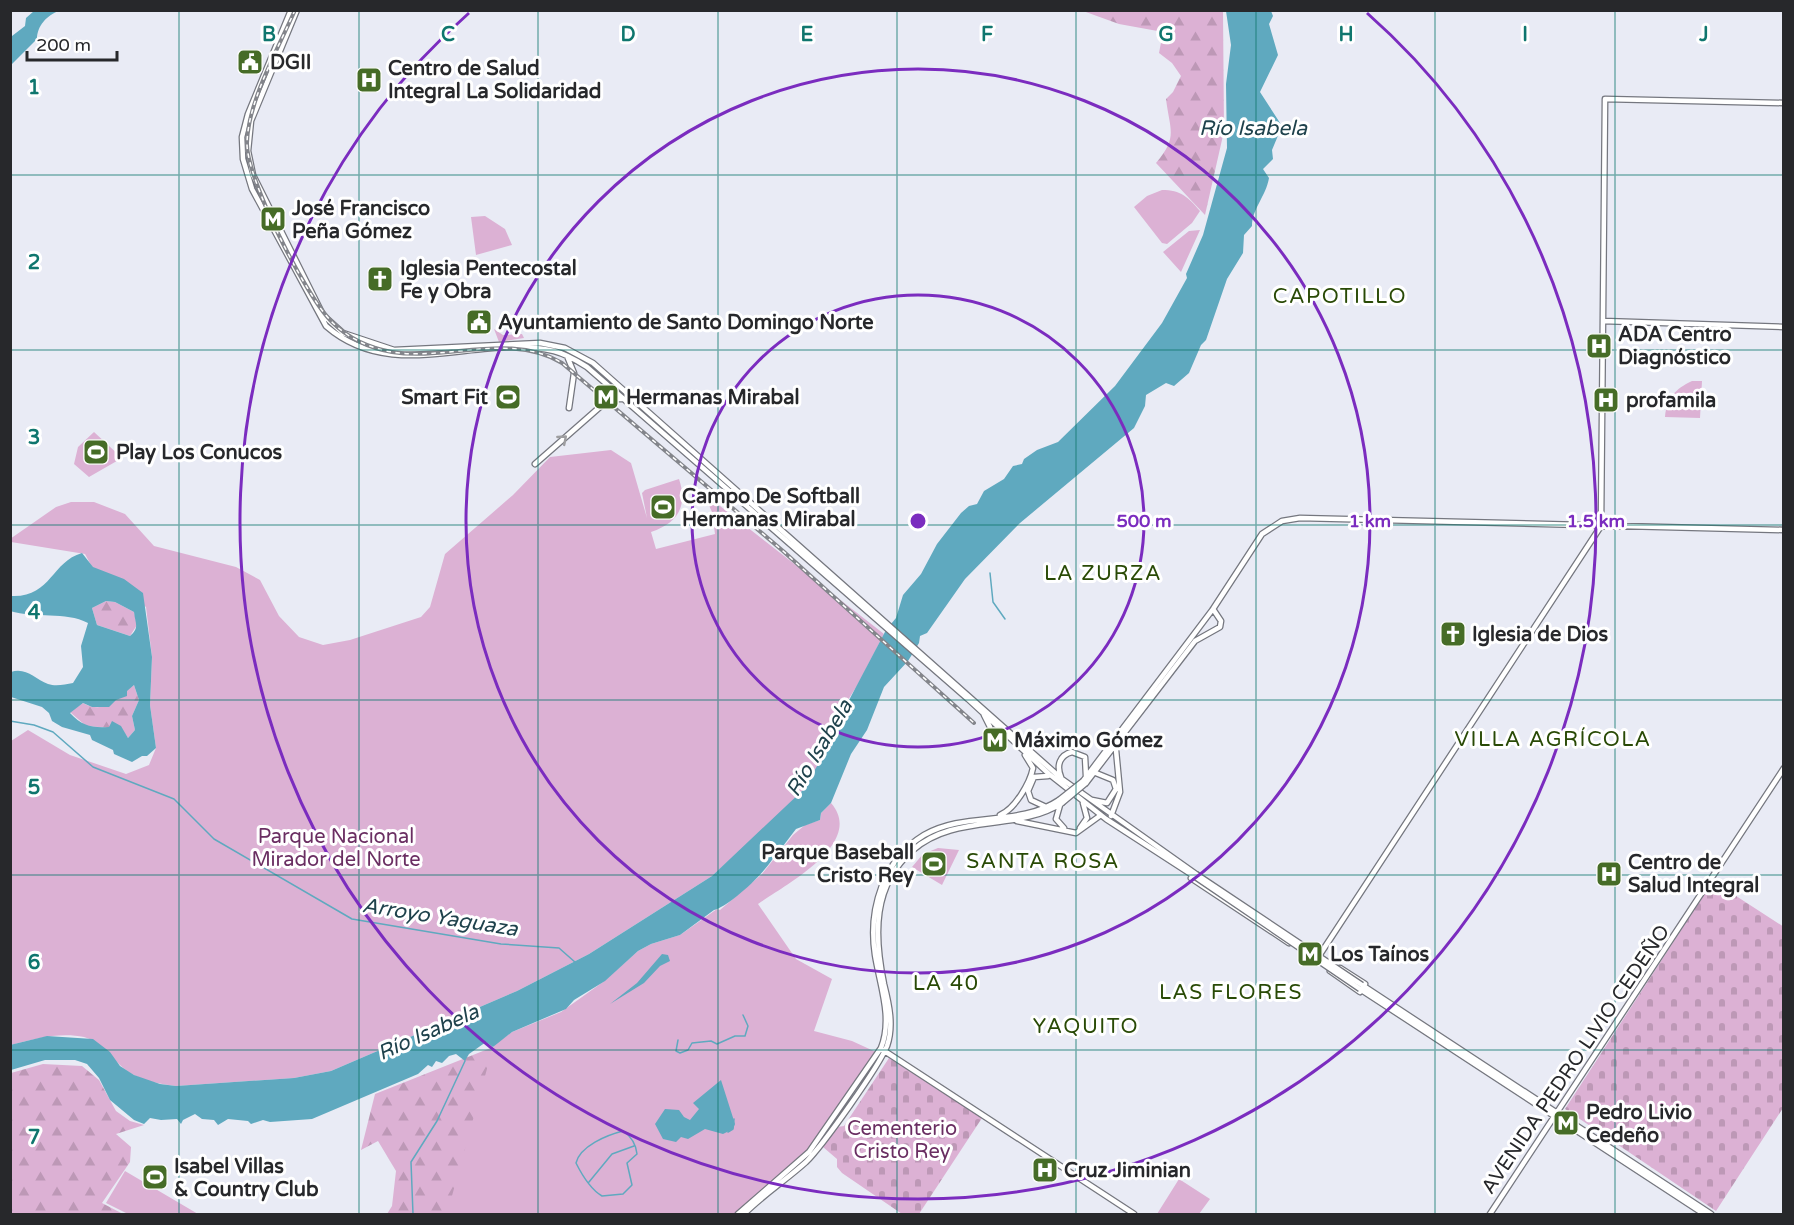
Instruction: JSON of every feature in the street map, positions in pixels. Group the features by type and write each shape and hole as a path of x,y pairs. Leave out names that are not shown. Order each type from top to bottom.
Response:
{"main road":[{"path":"291,10 248,114 242,137 243,159 252,189 320,320 340,337 386,355 535,348 565,354 590,369 767,520 1081,798 1111,816 1395,1016 1420,1026"},
{"path":"297,10 251,121 249,163 326,319 343,333 375,346 394,350 540,343 576,352 597,366 767,520"},
{"path":"1316,961 1601,526 1605,99 1784,103"},
{"path":"1603,321 1784,327"},
{"path":"565,354 574,373 570,408"},
{"path":"535,464 609,399 621,397 631,404"},
{"path":"1111,816 1120,789 1112,747 1213,609 1260,537 1273,525 1282,521 1300,518 1784,530"},
{"path":"904,855 940,832 1040,814 1060,801 1092,772 1195,641 1220,627 1221,621 1213,609"},
{"path":"969,697 1020,748 1101,815 1406,1011 1420,1026"},
{"path":"983,713 990,727"},
{"path":"996,817 1014,806 1033,771 1032,764 1020,748"},
{"path":"1062,779 1058,769 1059,762 1062,757 1072,752 1085,757 1085,780"},
{"name":"AVENIDA PEDRO LIVIO CEDEÑO","path":"1490,1215 1784,768"},
{"path":"1081,798 1103,804 1115,796 1116,789 1113,780 1092,772"},
{"path":"1046,807 1031,800 1029,785 1031,780 1040,775 1055,779"},
{"path":"1060,801 1056,819 1061,826 1075,830 1080,828 1087,818 1081,798"},
{"path":"744,1215 812,1156 883,1050 890,1018 877,935 883,892 892,870 904,855 935,830 958,822 1025,814 1060,801"},
{"path":"1009,819 1038,826 1050,825 1076,833 1101,815"},
{"path":"1151,845 1704,1215"},
{"path":"738,1215 809,1152 883,1050"},
{"path":"883,1050 1134,1215"},
{"path":"1556,1116 1711,1215"}],"green space":[{"path":"1083,11 1223,11 1224,131 1205,215 1156,163 1170,140 1166,99 1173,92 1181,76 1172,63 1159,53 1163,32 1119,24"},
{"path":"1162,190 1184,195 1200,211 1192,223 1167,244 1162,243 1134,207 1147,196"},
{"path":"485,216 505,229 512,245 476,255 471,217"},
{"path":"1200,230 1181,272 1163,252 1189,231"},
{"path":"494,329 503,335 522,334 524,338 499,342"},
{"path":"1692,381 1702,381 1700,418 1665,417 1673,395"},
{"name":"Play Los Conucos","path":"94,432 122,458 89,477 74,464 78,447"},
{"name":"Parque Nacional Mirador del Norte","path":"611,450 631,463 647,518 642,493 679,479 682,497 678,512 668,524 651,532 656,549 715,534 712,512 707,501 720,506 884,634 838,716 838,722 819,765 803,790 761,832 712,876 589,954 517,991 331,1071 294,1078 176,1086 154,1082 132,1074 100,1045 84,1037 56,1036 11,1045 11,741 28,730 70,755 126,774 149,765 156,748 150,705 152,657 146,607 92,567 85,554 11,542 10,539 56,507 71,502 94,502 125,514 154,546 236,567 260,580 279,616 299,637 323,645 350,640 421,617 430,607 445,554 513,495 550,457"},
{"path":"106,601 115,602 134,612 137,625 130,636 97,625 92,608"},
{"path":"134,685 139,700 132,716 135,730 128,738 122,729 86,726 70,712 83,703 98,707 105,706"},
{"path":"831,803 839,818 838,833 830,848 802,874 758,904 796,959 832,979 814,1031 852,1041 876,1052 806,1153 735,1214 413,1214 495,1044 512,1032 561,1012 603,982 638,951 651,944 680,935 717,909 720,910 762,874 793,835 805,825 820,820 821,813"},
{"name":"Parque Baseball Cristo Rey","path":"938,848 959,850 942,885 912,867 923,854"},
{"path":"1713,881 1784,927 1783,1108 1716,1211 1565,1109"},
{"path":"493,1047 447,1214 387,1214 392,1206 396,1171 378,1141 361,1150 375,1094"},
{"name":"Cementerio Cristo Rey","path":"889,1058 982,1118 919,1214 902,1214 842,1173 837,1167 837,1159 823,1147 837,1127 844,1126"},
{"path":"43,1064 82,1066 99,1080 116,1111 130,1121 144,1125 116,1134 131,1147 130,1162 102,1203 123,1214 11,1214 11,1073"},
{"path":"125,1171 198,1214 128,1214 106,1203"},
{"path":"1179,1179 1210,1199 1199,1214 1157,1214"}],"water":[{"path":"34,11 59,11 50,15 39,30 37,39 11,65 11,34 12,36 25,26 26,18"},
{"name":"Río Isabela","path":"1226,11 1271,11 1273,16 1269,24 1278,55 1260,92 1282,126 1272,150 1273,159 1263,169 1269,178 1254,214 1252,226 1244,235 1243,253 1227,279 1206,340 1201,345 1189,373 1174,386 1166,383 1146,395 1145,406 1134,428 1020,523 965,579 927,633 920,636 919,643 908,661 884,687 867,730 851,754 831,803 821,813 820,820 796,829 780,850 777,849 760,875 740,894 680,935 651,944 638,951 605,981 574,1000 566,1009 512,1032 493,1047 486,1042 469,1054 465,1061 456,1054 449,1056 442,1063 436,1061 432,1067 428,1065 418,1074 312,1119 270,1122 263,1120 251,1124 248,1121 228,1119 218,1125 214,1120 202,1119 195,1114 183,1120 181,1124 177,1119 150,1118 144,1124 134,1120 110,1100 99,1078 87,1064 75,1060 45,1060 11,1070 10,1045 47,1036 93,1039 110,1052 120,1066 134,1075 160,1084 176,1086 294,1078 331,1071 517,991 589,954 712,876 803,790 823,756 838,722 840,710 847,704 886,630 896,618 903,595 921,574 937,544 961,513 969,506 977,504 984,491 1004,479 1013,466 1022,464 1024,459 1037,450 1058,442 1115,386 1162,323 1187,278 1186,274 1203,235 1227,148 1226,84 1231,45"},
{"path":"82,553 93,567 124,579 143,593 152,657 150,705 156,748 147,756 142,756 132,762 92,740 90,735 62,727 52,721 49,713 42,707 11,697 11,672 26,672 48,684 58,685 73,683 83,667 81,646 88,623 70,617 30,615 10,611 11,596 35,591 72,558","holes":["106,601 115,602 134,612 136,628 130,636 97,625 92,608","134,685 139,700 132,716 135,730 128,738 121,726 112,721 109,727 97,727 79,721 70,713 83,703 92,707 109,707 116,700 127,696 127,691"]},
{"path":"662,954 668,955 670,961 660,966 644,983 610,1004 637,983"},
{"path":"721,1080 735,1124 733,1129 723,1134 705,1129 688,1139 681,1137 676,1142 663,1139 655,1124 665,1109 679,1110 684,1117 690,1120 699,1109 693,1103"}],"waterway":[{"path":"990,573 993,602 1005,619"},
{"name":"Arroyo Yaguaza","path":"10,721 34,725 53,732 93,767 174,799 214,839 352,919 501,944 559,948 576,963"},
{"path":"678,1040 676,1051 680,1053 688,1050 692,1043 711,1041 717,1044 735,1036 745,1036 748,1026 743,1015"},
{"path":"413,1214 411,1162 437,1121 465,1061"},
{"path":"728,1132 733,1129 734,1119"},
{"path":"623,1131 635,1144 637,1154 627,1163 632,1185 623,1194 602,1196 590,1186 576,1163 588,1146 602,1138 623,1131"},
{"path":"589,1182 612,1154 634,1146"}],"railway":[{"path":"295,10 258,93 249,127 247,143 249,160 256,182 293,264 321,309 332,322 359,342 392,352 413,354 478,349 521,349 542,354 562,363 783,551 974,723"}],"place":[{"name":"DGII","path":"250,62"},
{"name":"Centro de Salud Integral La Solidaridad","path":"369,80"},
{"name":"José Francisco Peña Gómez","path":"273,219"},
{"name":"Iglesia Pentecostal Fe y Obra","path":"380,279"},
{"name":"Ayuntamiento de Santo Domingo Norte","path":"479,322"},
{"name":"ADA Centro Diagnóstico","path":"1599,346"},
{"name":"Smart Fit","path":"508,397"},
{"name":"Hermanas Mirabal","path":"606,397"},
{"name":"profamila","path":"1606,400"},
{"name":"Play Los Conucos","path":"96,452"},
{"name":"Campo De Softball Hermanas Mirabal","path":"663,507"},
{"name":"Iglesia de Dios","path":"1453,634"},
{"name":"Máximo Gómez","path":"995,740"},
{"name":"Parque Baseball Cristo Rey","path":"934,864"},
{"name":"Centro de Salud Integral","path":"1609,874"},
{"name":"Los Taínos","path":"1310,954"},
{"name":"Pedro Livio Cedeño","path":"1566,1123"},
{"name":"Cruz Jiminian","path":"1045,1170"},
{"name":"Isabel Villas & Country Club","path":"155,1177"}],"district":[{"name":"CAPOTILLO","path":"1340,296"},
{"name":"LA ZURZA","path":"1103,573"},
{"name":"VILLA AGRÍCOLA","path":"1553,739"},
{"name":"SANTA ROSA","path":"1043,861"},
{"name":"LA 40","path":"946,983"},
{"name":"LAS FLORES","path":"1231,992"},
{"name":"YAQUITO","path":"1086,1026"}]}
